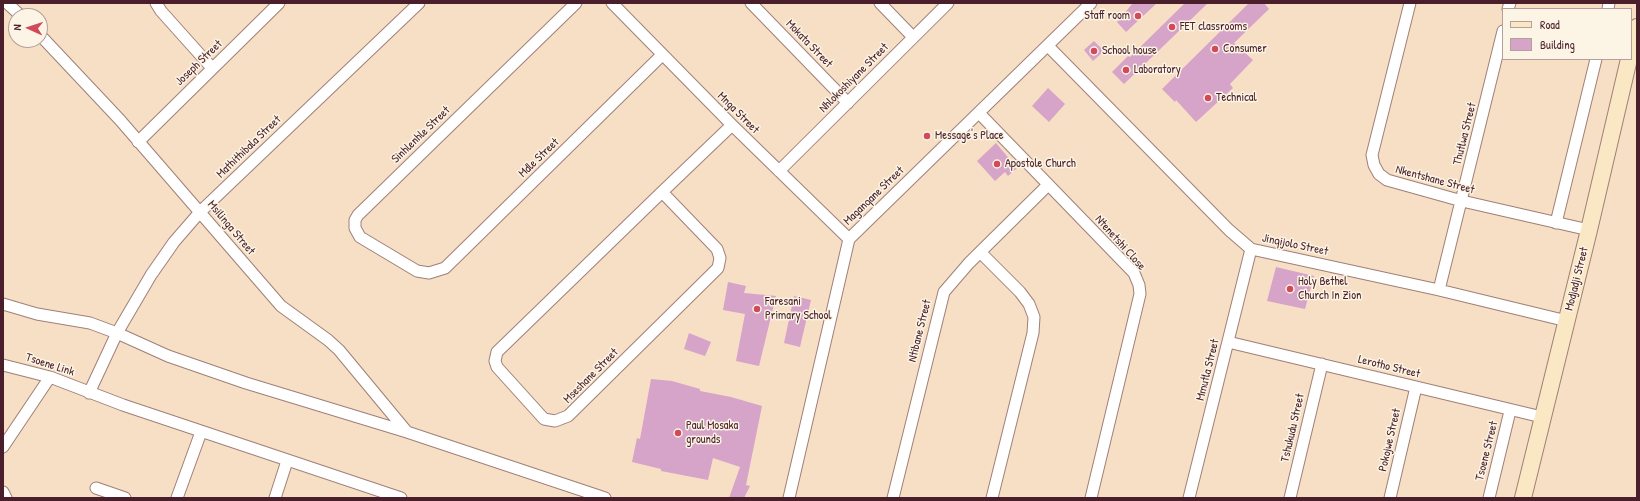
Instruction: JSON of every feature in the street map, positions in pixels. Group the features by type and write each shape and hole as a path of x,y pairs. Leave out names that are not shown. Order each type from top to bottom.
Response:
{"street":[{"path":"156,3 161,11 212,68"},
{"name":"Joseph Street","path":"138,142 279,3"},
{"name":"Mathithibala Street","path":"89,393 117,333 151,275 174,242 200,212 419,3"},
{"name":"Sinhlenhle Street","path":"429,273 411,269 360,236 355,228 357,217 576,3"},
{"name":"Mnga Street","path":"612,3 662,55 849,240"},
{"name":"Mokata Street","path":"751,3 848,103"},
{"path":"880,3 913,37"},
{"name":"Nhlokoshiyane Street","path":"779,171 948,3"},
{"name":"Maganqane Street","path":"788,498 849,240 1091,3"},
{"name":"Nkentshane Street","path":"1410,3 1372,155 1377,171 1387,180 1462,201 1590,230"},
{"path":"1632,48 1637,27"},
{"name":"Thutlwa Street","path":"1439,290 1502,35"},
{"name":"Msilinga Street","path":"48,44 138,142 281,306 328,340 339,350 407,432"},
{"name":"Jinqijolo Street","path":"1048,46 1229,230 1251,249 1439,290 1567,321"},
{"name":"Mdle Street","path":"429,273 445,268 662,55"},
{"path":"1556,223 1596,60"},
{"name":"Modjadji Street","path":"1523,498 1542,417 1590,230 1629,60"},
{"name":"Ntenetshi Close","path":"979,113 1134,273 1140,291 1091,498"},
{"name":"Mseshane Street","path":"662,192 717,249 720,258 718,268 568,416 555,421 544,419 497,367 495,361 497,352 662,192 732,125"},
{"name":"Ntibane Street","path":"893,498 941,298 955,278 1048,185"},
{"name":"Mmutla Street","path":"1189,498 1251,249"},
{"path":"980,252 1025,298 1034,317 1032,333 992,498"},
{"path":"3,304 37,314 90,323 117,333 168,356 246,383 407,432 605,498"},
{"name":"Lerotho Street","path":"1228,342 1510,411 1542,417"},
{"name":"Tshukudu Street","path":"1290,498 1322,364"},
{"name":"Tsoene Link","path":"3,366 50,376 89,393 201,432 401,498"},
{"path":"3,447 50,376"},
{"name":"Pokojwe Street","path":"1390,498 1416,388"},
{"name":"Tsoene Street","path":"1489,498 1510,411"},
{"path":"177,498 201,432"},
{"path":"275,498 288,461"},
{"path":"96,488 125,498"},
{"path":"3,492 6,498"}],"building":[{"path":"1133,3 1157,3 1126,32 1117,22"},
{"name":"FET classrooms","path":"1185,3 1208,3 1124,84 1112,72 1128,56 1130,57"},
{"path":"1249,3 1264,3 1269,9 1234,43 1253,60 1230,84 1233,88 1196,122 1176,100 1175,102 1162,89"},
{"name":"School house","path":"1094,41 1104,51 1093,61 1084,50"},
{"path":"1048,88 1065,104 1049,122 1032,106"},
{"name":"Apostole Church","path":"996,143 1017,168 1008,176 1005,172 995,181 977,161"},
{"name":"Holy Bethel Church In Zion","path":"1276,267 1314,276 1305,309 1267,301"},
{"path":"728,282 746,286 744,293 776,296 759,366 736,361 745,314 723,310"},
{"path":"794,296 811,300 800,347 784,343"},
{"path":"689,333 711,342 705,356 684,349"},
{"path":"651,379 672,381 700,389 700,391 731,397 762,406 746,485 750,486 744,498 729,498 740,467 713,458 708,480 661,471 661,469 632,462 637,438 640,439"}],"place":[{"name":"Staff room","path":"1138,16"},
{"name":"FET classrooms","path":"1172,27"},
{"name":"Consumer","path":"1215,49"},
{"name":"School house","path":"1094,51"},
{"name":"Laboratory","path":"1126,70"},
{"name":"Technical","path":"1208,98"},
{"name":"Message's Place","path":"927,136"},
{"name":"Apostole Church","path":"997,164"},
{"name":"Holy Bethel Church In Zion","path":"1290,289"},
{"name":"Faresani Primary School","path":"757,309"},
{"name":"Paul Mosaka grounds","path":"678,433"}]}
